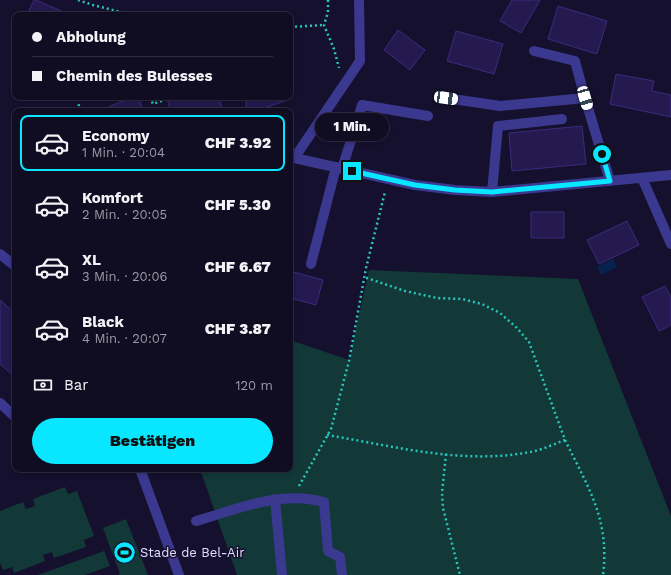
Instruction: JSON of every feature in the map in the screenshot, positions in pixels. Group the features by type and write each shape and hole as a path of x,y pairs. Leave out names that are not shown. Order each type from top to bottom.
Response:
{"street":[{"path":"293,156 360,61 359,0"},
{"path":"534,51 575,61 610,181"},
{"path":"446,98 500,106 585,98"},
{"path":"311,264 339,168 362,105 428,116"},
{"path":"492,192 498,126 562,119"},
{"path":"293,157 415,185 455,190 492,192 671,176"},
{"path":"642,178 671,244"},
{"path":"0,404 12,414"},
{"path":"141,472 180,575"},
{"path":"196,521 275,499 308,498 324,502 328,551 340,558 342,575"},
{"path":"275,499 282,575"}],"path":[{"path":"78,0 121,12"},
{"path":"328,0 328,12 324,26 334,48 341,89"},
{"path":"293,27 324,26"},
{"path":"151,100 153,104 164,100"},
{"path":"297,490 331,429 349,361 364,277 386,187"},
{"path":"364,277 405,291 437,298 462,299 482,304 500,313 517,328 529,342 565,440 592,495 600,518 605,536 604,575"},
{"path":"327,435 446,454 475,457 531,452 565,440"},
{"path":"446,454 442,494 443,508 460,575"}],"green space":[{"path":"369,270 578,279 671,516 671,575 237,575 201,472 293,472 293,341 349,360"},
{"path":"65,487 68,494 77,491 94,536 84,540 86,547 54,558 52,552 43,555 45,561 14,573 12,567 3,570 0,563 0,511 23,502 26,509 35,506 33,499"},
{"name":"Stade de Bel-Air","path":"126,519 148,575 118,575 120,574 103,528"},
{"path":"104,551 110,566 85,575 38,575"}],"water":[{"path":"613,259 617,267 601,275 597,267"}],"building":[{"path":"34,0 36,0 64,12 28,12"},
{"path":"512,0 540,0 521,33 500,21"},
{"path":"558,6 607,21 597,54 548,39"},
{"path":"398,30 425,50 410,70 384,50"},
{"path":"456,31 503,44 494,74 447,61"},
{"path":"616,74 654,81 652,91 671,95 671,117 610,104"},
{"path":"125,100 140,100 142,108 106,108"},
{"path":"168,100 220,100 222,108 169,108"},
{"path":"246,100 287,100 264,108 246,108"},
{"path":"582,126 586,164 512,171 509,133"},
{"path":"531,212 564,212 564,238 531,238"},
{"path":"627,221 639,245 599,264 587,240"},
{"path":"293,272 323,280 316,305 293,299"},
{"path":"665,286 671,298 671,325 659,331 642,297"},
{"path":"0,300 12,310 12,374 0,364"}],"place":[{"name":"Stade de Bel-Air","path":"125,552"}],"route":[{"path":"352,171 415,185 455,190 492,192 610,181 602,154"}]}
